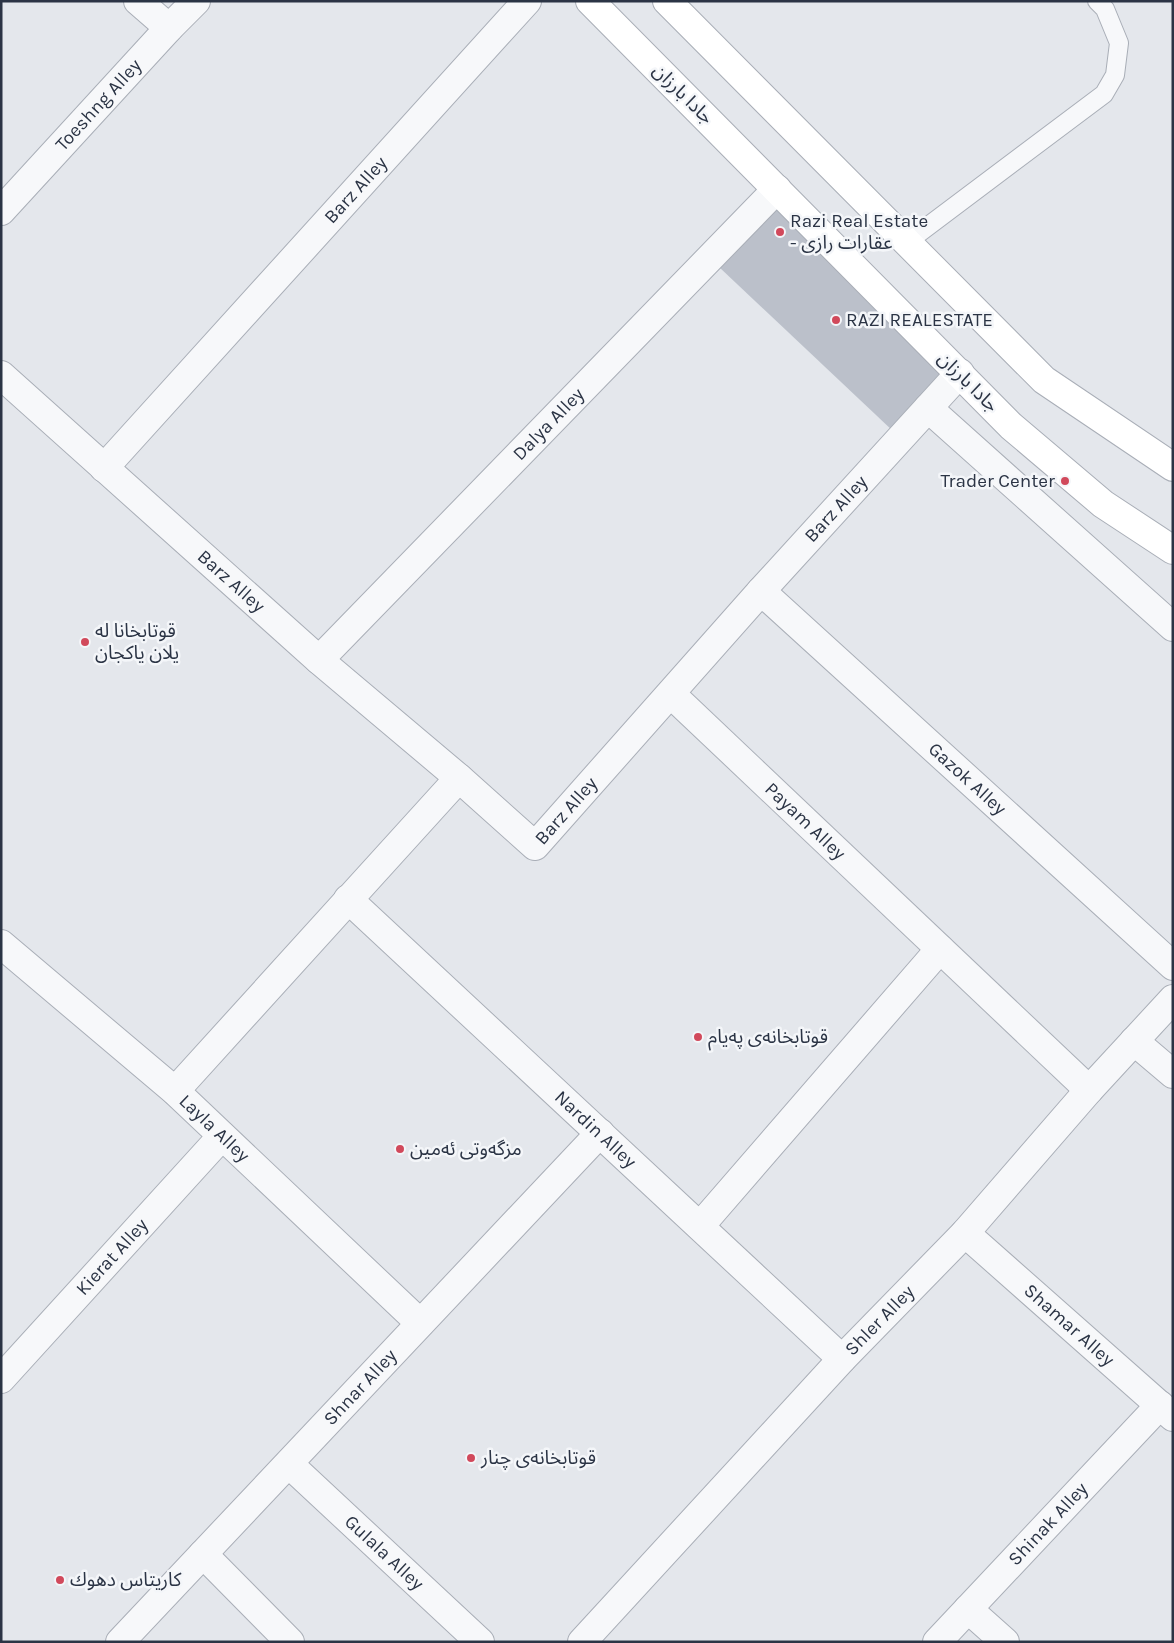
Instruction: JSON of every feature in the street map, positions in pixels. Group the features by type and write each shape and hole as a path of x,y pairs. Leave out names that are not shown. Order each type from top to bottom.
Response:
{"main road":[{"name":"جادا بارزان","path":"590,1 1012,426 1103,504 1173,550"},
{"path":"667,1 1044,380 1173,467"}],"street":[{"path":"138,1 169,28"},
{"name":"Toeshng Alley","path":"3,206 196,1"},
{"name":"Barz Alley","path":"104,468 527,1"},
{"name":"Dalya Alley","path":"319,660 777,189"},
{"name":"Barz Alley","path":"1,376 319,660 459,778 535,846 761,591 960,373"},
{"path":"928,408 1173,627"},
{"name":"Gazok Alley","path":"761,591 1173,966"},
{"name":"Payam Alley","path":"671,694 1089,1090"},
{"path":"175,1091 459,778"},
{"name":"Nardin Alley","path":"348,899 842,1358"},
{"path":"700,1226 940,949"},
{"name":"Layla Alley","path":"5,953 175,1091 420,1324"},
{"name":"Shler Alley","path":"582,1642 842,1358 965,1234 1089,1090 1173,999"},
{"path":"1134,1041 1173,1074"},
{"name":"Shnar Alley","path":"120,1642 600,1133"},
{"name":"Kierat Alley","path":"1,1379 222,1136"},
{"name":"Shamar Alley","path":"965,1234 1166,1411"},
{"name":"Shinak Alley","path":"937,1642 1166,1411"},
{"name":"Gulala Alley","path":"289,1464 480,1642"},
{"path":"203,1554 290,1642"},
{"path":"968,1609 1005,1642"}],"lane":[{"path":"907,242 1104,94 1115,75 1119,43 1105,9 1097,1"}],"building":[{"name":"RAZI REALESTATE","path":"774,200 952,373 894,432 719,267"}],"place":[{"name":"Razi Real Estate - عقارات رازی","path":"780,232"},
{"name":"RAZI REALESTATE","path":"836,320"},
{"name":"Trader Center","path":"1065,481"},
{"name":"قوتابخانا له يلان ياكجان","path":"85,642"},
{"name":"قوتابخانەی پەیام","path":"698,1037"},
{"name":"مزگەوتی ئەمین","path":"400,1149"},
{"name":"قوتابخانەی چنار","path":"471,1458"},
{"name":"كاريتاس دهوك","path":"60,1580"}]}
